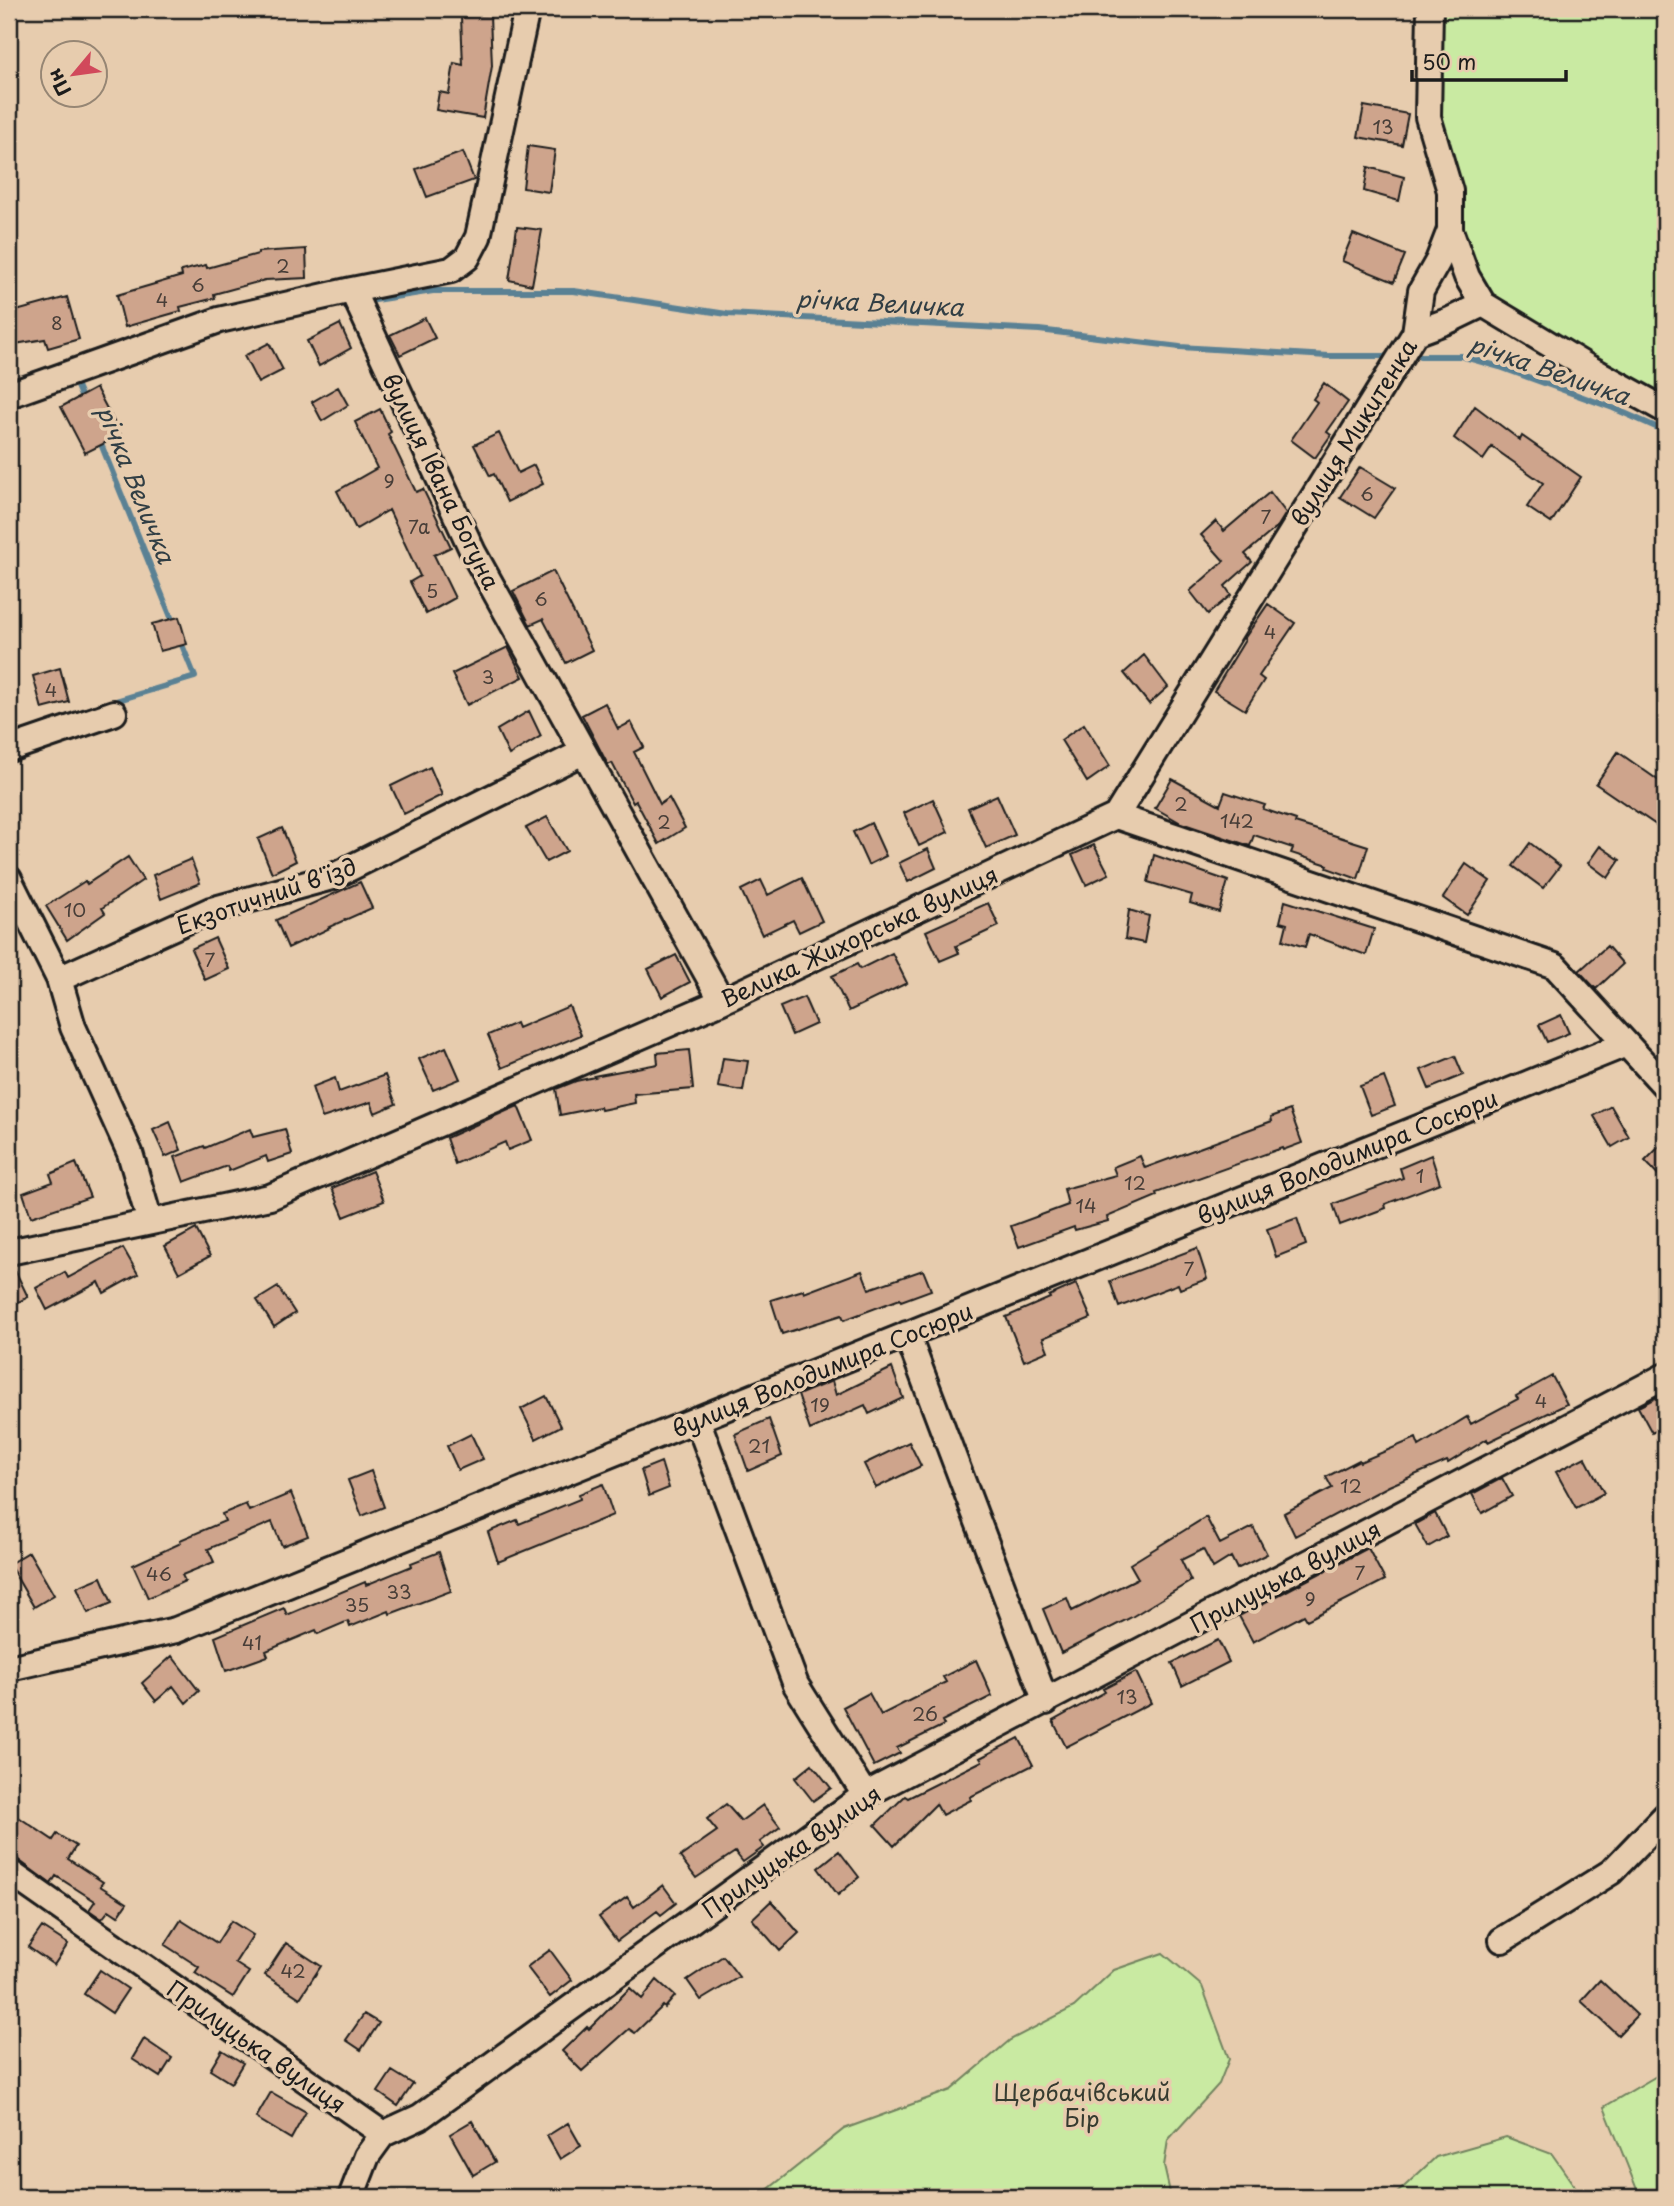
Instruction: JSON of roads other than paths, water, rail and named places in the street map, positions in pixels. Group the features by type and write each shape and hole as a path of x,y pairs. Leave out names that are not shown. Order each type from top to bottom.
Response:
{"street":[{"path":"9,395 219,320 451,270 467,258 478,237 527,9"},
{"name":"вулиця Микитенка","path":"1116,816 1415,333 1421,292 1438,261 1450,230 1450,191 1428,117 1430,9"},
{"path":"1450,230 1467,277 1483,304 1665,410"},
{"name":"вулиця Івана Богуна","path":"352,290 473,552 722,1000"},
{"path":"1415,333 1483,304"},
{"path":"9,749 114,713"},
{"name":"Екзотичний в'їзд","path":"59,979 211,910 332,877 583,752"},
{"path":"1116,816 1555,966 1665,1086"},
{"name":"Велика Жихорська вулиця","path":"9,1252 270,1197 722,1000 1116,816"},
{"path":"9,879 59,979 73,1027 130,1153 150,1222"},
{"name":"вулиця Володимира Сосюри","path":"9,1668 176,1630 1626,1044"},
{"path":"907,1334 1046,1702"},
{"name":"Прилуцька вулиця","path":"9,1872 383,2134 420,2118 865,1795 1665,1376"},
{"path":"697,1419 796,1685 865,1795"},
{"path":"1502,1940 1611,1872 1665,1816"},
{"path":"351,2197 367,2156 383,2134"}],"waterway":[{"name":"річка Величка","path":"375,300 433,291 574,291 727,314 1039,330 1180,347 1328,356 1384,356"},
{"name":"річка Величка","path":"1420,356 1461,356 1500,367 1613,408 1665,431"},
{"name":"річка Величка","path":"76,379 84,403"},
{"name":"річка Величка","path":"99,439 175,627"},
{"name":"річка Величка","path":"109,703 195,677 180,640"}],"park label":[{"name":"Щербачівський Бір","path":"1082,2104"}]}
